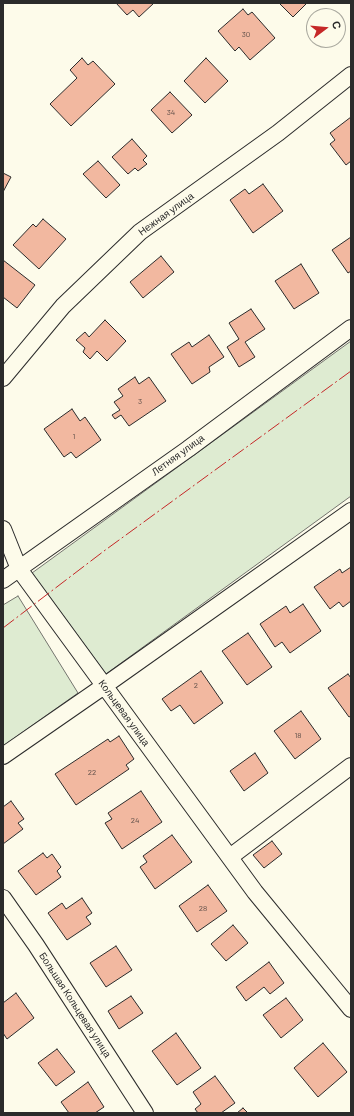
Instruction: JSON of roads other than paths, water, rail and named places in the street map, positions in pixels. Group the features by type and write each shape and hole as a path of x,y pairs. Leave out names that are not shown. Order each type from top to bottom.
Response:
{"street":[{"name":"Нежная улица","path":"3,378 63,306 140,232 278,133 351,75"},
{"name":"Летняя улица","path":"3,580 181,453 351,328"},
{"path":"3,756 351,511"},
{"path":"3,529 19,569"},
{"name":"Кольцевая улица","path":"19,569 255,892 351,1009"},
{"path":"230,857 351,766"},
{"name":"Большая Кольцевая улица","path":"3,898 145,1113"}]}
